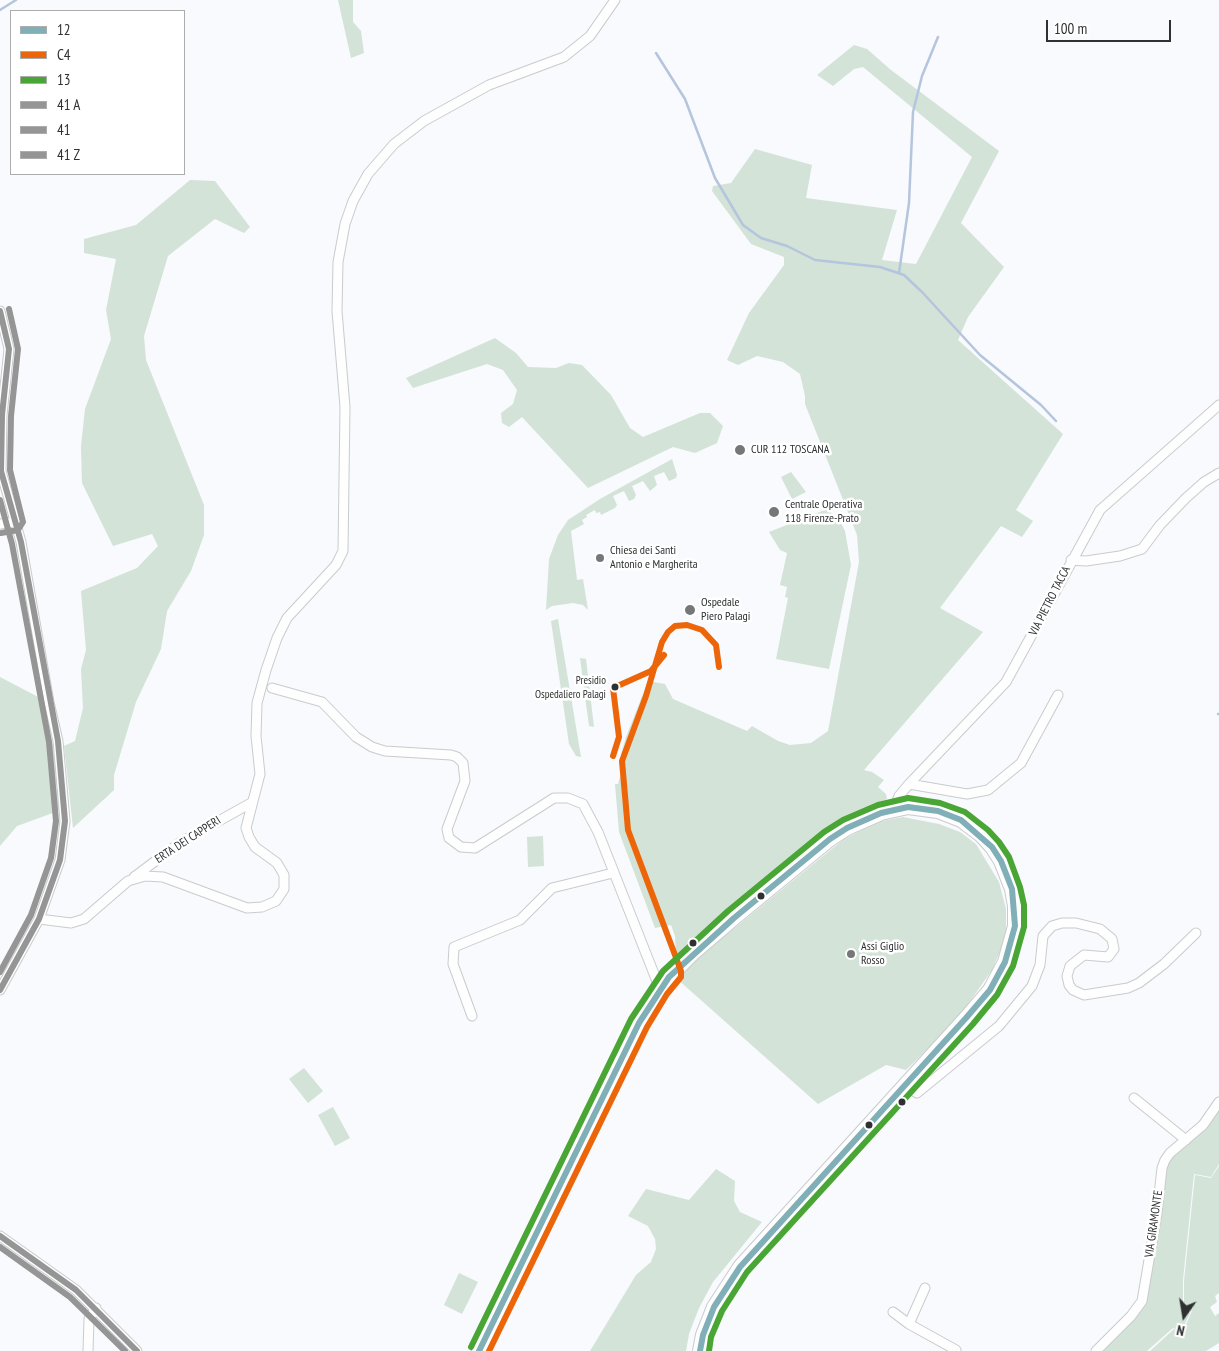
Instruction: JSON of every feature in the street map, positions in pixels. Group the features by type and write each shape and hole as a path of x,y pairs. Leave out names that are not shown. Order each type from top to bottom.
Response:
{"main road":[{"path":"479,1351 639,1023 660,989 692,954 830,839 867,819 894,809 921,808 938,811 962,820 976,830 1001,861 1012,889 1016,906 1012,944 996,981 906,1086 740,1267 714,1307 703,1335 700,1351"}],"street":[{"path":"128,881 144,876 163,877 248,908 262,907 276,901 284,889 284,875 278,863 255,847 249,837 246,822 260,774 256,736 257,703 274,646 287,618 336,565 343,551 345,407 337,301 341,243 353,201 368,174 394,144 424,121 489,85 564,57 590,36 615,0"},
{"path":"0,310 9,349 2,415 1,470 21,542 49,702 58,741 65,821 60,860 39,919 0,990"},
{"name":"VIA PIETRO TACCA","path":"894,809 899,796 909,784 1006,682 1100,510 1219,405"},
{"path":"1071,560 1086,561 1120,556 1142,549 1186,498 1204,482 1219,474"},
{"path":"0,524 14,522"},
{"path":"272,688 322,702 356,738 372,747 386,751 457,757 464,768 466,780 447,829 449,838 461,847 475,848 546,802 561,796 583,804 589,812 660,989"},
{"path":"909,784 967,794 988,790 1021,763 1058,695"},
{"name":"ERTA DEI CAPPERI","path":"39,919 72,923 84,919 128,881 181,842 251,803"},
{"path":"472,1016 453,964 454,947 520,920 552,888 613,873"},
{"path":"906,1086 917,1093 999,1026 1032,986 1040,965 1043,936 1052,926 1062,923 1076,923 1100,929 1112,939 1114,949 1108,957 1084,955 1070,966 1067,976 1069,985 1073,990 1084,995 1128,988 1140,983 1164,964 1196,933"},
{"path":"1134,1098 1186,1140"},
{"name":"VIA GIRAMONTE","path":"1096,1351 1131,1316 1142,1302 1157,1213 1162,1168 1170,1153 1203,1125 1219,1102"},
{"path":"0,1236 57,1276 96,1308 137,1351"},
{"path":"909,1324 925,1288"},
{"path":"88,1351 88,1319 96,1308"},
{"path":"893,1312 909,1324 958,1351"}],"green space":[{"path":"338,0 353,0 353,22 361,31 364,53 351,58"},
{"path":"854,45 867,49 891,70 999,151 961,223 1004,267 968,317 958,340 1063,434 1016,510 1033,521 1022,537 1001,526 940,608 983,632 864,770 872,772 884,780 878,787 886,794 887,799 842,818 818,835 755,887 676,957 675,936 671,925 655,928 619,832 615,784 618,784 622,770 621,754 626,737 648,681 665,684 673,699 747,731 752,726 778,741 790,745 811,743 828,731 859,562 857,535 805,404 800,374 783,362 757,356 738,365 727,360 749,313 784,265 784,257 751,244 712,191 713,186 731,183 755,149 812,165 806,198 897,210 882,260 916,264 972,157 863,67 854,69 833,86 817,75"},
{"path":"190,180 215,181 250,227 244,233 215,219 168,256 144,336 146,360 204,505 204,535 191,571 167,611 161,649 136,702 114,775 114,790 73,828 64,746 75,741 83,708 81,669 86,650 81,591 137,568 158,546 152,534 113,546 82,483 81,446 85,409 111,339 106,310 116,259 84,253 84,239 136,225"},
{"path":"495,338 516,353 528,367 556,368 569,363 582,365 611,395 630,428 643,437 700,413 710,413 723,426 717,443 695,453 673,447 588,488 522,417 509,427 502,423 501,413 513,404 517,390 503,370 487,364 413,388 406,378"},
{"path":"672,459 677,475 676,478 669,481 664,472 654,476 657,485 650,491 643,481 632,486 636,495 634,499 629,501 624,491 613,496 617,505 615,508 601,515 600,512 596,513 595,510 586,515 587,517 582,520 584,524 571,531 577,580 583,579 588,610 583,605 573,603 552,606 546,610 549,559 558,535 568,520 600,499"},
{"path":"791,472 806,492 792,499 781,477"},
{"path":"827,509 840,521 845,531 851,565 829,669 776,659 788,598 785,597 787,587 780,585 787,553 780,550 769,532"},
{"path":"558,619 581,757 576,756 569,744 551,621"},
{"path":"580,658 586,659 594,727 589,726"},
{"path":"0,677 42,699 53,745 61,810 17,826 0,846"},
{"name":"Assi Giglio Rosso","path":"903,817 939,824 960,832 976,844 999,882 1006,909 1006,929 1002,947 992,970 956,1021 906,1070 886,1065 818,1104 676,978 694,961 844,839 877,822"},
{"path":"543,836 544,866 528,867 527,837"},
{"path":"304,1068 323,1091 308,1103 289,1079"},
{"path":"333,1107 350,1138 335,1146 318,1115"},
{"path":"1219,1107 1219,1164 1211,1177 1194,1174 1183,1280 1183,1309 1191,1311 1181,1332 1173,1328 1147,1351 1101,1351 1146,1299 1161,1190 1167,1162"},
{"path":"1219,1166 1219,1293 1215,1296 1217,1302 1210,1307 1215,1316 1219,1313 1219,1343 1206,1351 1150,1351 1174,1329 1182,1333 1192,1311 1184,1308 1184,1281 1195,1175 1211,1178"},
{"path":"716,1169 735,1181 734,1201 740,1212 762,1222 713,1282 699,1308 689,1334 686,1351 590,1351 636,1275 651,1262 656,1249 655,1239 648,1226 628,1216 646,1189 689,1200"},
{"path":"459,1273 478,1282 462,1314 444,1305"}],"waterway":[{"path":"0,10 16,0"},
{"path":"899,273 909,203 913,112 922,76 938,37"},
{"path":"656,53 685,99 715,178 743,225 761,238 787,246 815,260 880,267 904,275 980,355 1041,405 1056,421"}],"transit line":[{"path":"1,533 18,530 23,522 10,470 11,416 18,349 9,309"},
{"path":"0,311 9,349 2,415 1,471 21,542 58,741 65,821 60,860 39,919 0,990"},
{"name":"41","path":"0,500 12,544 49,742 56,821 51,858 31,915 0,972"},
{"name":"C4","path":"489,1351 647,1027 667,994 681,977 681,971 628,830 622,761 646,696 662,642 668,632 675,626 687,625 702,630 716,645 719,667"},
{"name":"C4","path":"613,756 619,737 613,688 651,671 664,655"},
{"name":"13","path":"471,1347 631,1019 663,971 728,911 824,832 843,820 878,805 908,798 940,803 965,812 988,830 999,842 1009,857 1020,887 1024,905 1024,927 1013,966 997,995 973,1024 747,1272 722,1311 711,1337 709,1351"},
{"name":"12","path":"479,1351 639,1023 669,977 734,918 830,839 847,828 881,813 908,807 938,811 961,820 992,847 1001,861 1012,889 1015,926 1005,962 990,990 966,1018 740,1267 714,1307 703,1335 700,1351"},
{"path":"0,1236 76,1290 137,1351"},
{"name":"41","path":"0,1247 70,1297 125,1351"}],"place":[{"name":"CUR 112 TOSCANA","path":"740,450"},
{"name":"Centrale Operativa 118 Firenze-Prato","path":"774,512"},
{"name":"Chiesa dei Santi Antonio e Margherita","path":"600,558"},
{"name":"Ospedale Piero Palagi","path":"690,610"},
{"name":"Presidio Ospedaliero Palagi","path":"615,687"},
{"name":"Assi Giglio Rosso","path":"851,954"}]}
